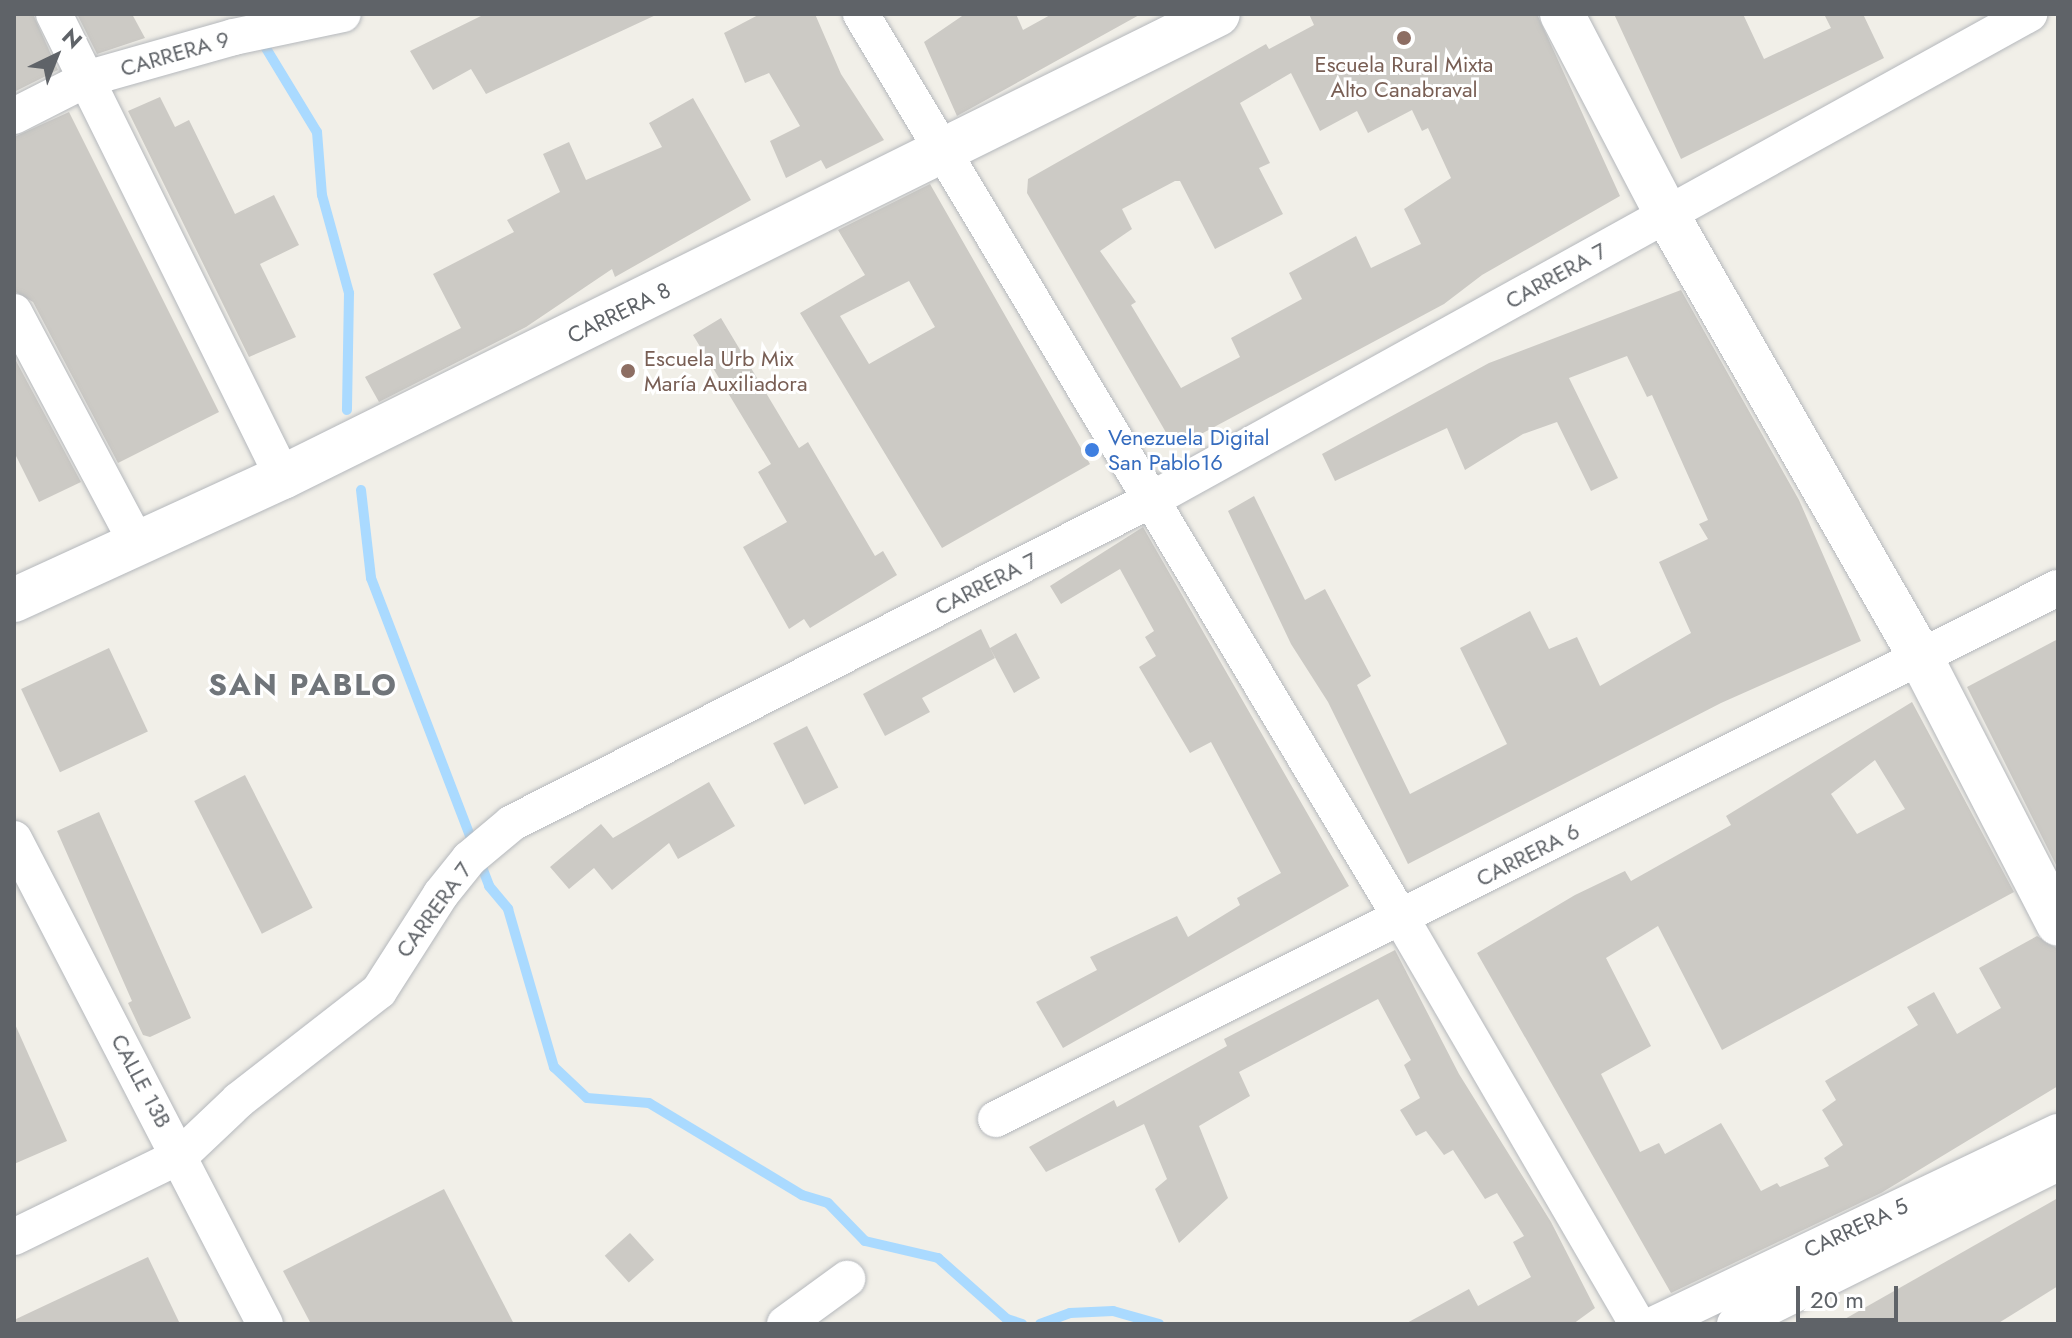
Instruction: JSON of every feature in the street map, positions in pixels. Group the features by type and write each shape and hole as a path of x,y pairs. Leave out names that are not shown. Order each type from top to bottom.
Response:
{"street":[{"path":"54,14 89,78 283,477"},
{"name":"CARRERA 9","path":"14,116 89,78 234,37 343,14"},
{"path":"861,14 1401,918 1637,1324"},
{"name":"CARRERA 8","path":"14,600 283,477 944,153 1218,14"},
{"path":"1562,14 1667,215 1921,658 2058,924"},
{"name":"CARRERA 7","path":"14,1237 180,1156 239,1100 379,991 469,859 512,823 1151,500 2029,14"},
{"path":"14,312 137,543"},
{"name":"CARRERA 6","path":"996,1119 2058,588"},
{"name":"CALLE 13B","path":"14,839 265,1324"},
{"name":"CARRERA 5","path":"1655,1324 2058,1132"},
{"name":"CARRERA 5","path":"1735,1324 2058,1163"},
{"path":"785,1324 847,1279"}],"building":[{"path":"14,14 33,14 58,70 14,92"},
{"path":"77,14 132,14 145,38 97,54"},
{"path":"485,14 658,14 486,94 471,69 433,90 410,51"},
{"path":"760,14 815,14 841,74 884,140 826,169 821,160 786,178 770,141 800,126 769,73 745,83 724,33"},
{"path":"965,14 1016,14 1023,30 1052,14 1141,14 957,116 924,42"},
{"path":"1309,14 1537,14 1620,196 1482,275 1444,304 1175,448 1027,193 1028,179 1266,44 1269,49 1314,25","holes":["1291,73 1320,131 1357,111 1368,133 1412,110 1422,131 1428,128 1451,178 1404,209 1421,244 1371,268 1356,236 1289,273 1302,299 1231,338 1240,357 1181,388 1131,305 1136,302 1100,251 1132,229 1122,209 1180,181 1215,249 1283,214 1259,168 1270,163 1240,103"]},
{"path":"1614,14 1743,14 1764,59 1831,28 1824,14 1863,14 1884,58 1681,159"},
{"path":"160,97 175,127 189,120 235,214 274,195 299,245 260,264 296,337 249,357 128,111"},
{"path":"693,98 751,200 615,277 612,269 526,327 379,402 365,377 461,328 433,274 514,232 507,220 560,192 543,154 569,142 586,180 662,147 649,123"},
{"path":"69,112 219,412 118,463 33,302 14,291 14,137"},
{"path":"930,184 1090,464 942,548 800,313 865,275 838,230","holes":["909,281 935,327 869,364 840,316"]},
{"path":"1681,290 1799,500 1861,641 1721,703 1408,864 1328,702 1291,644 1228,511 1254,496 1305,600 1325,589 1371,676 1357,685 1410,794 1507,744 1460,648 1530,611 1549,649 1577,637 1600,686 1691,633 1659,562 1708,539 1699,524 1708,520 1652,395 1647,397 1627,356 1569,378 1618,478 1591,491 1557,422 1523,434 1465,470 1447,428 1335,481 1322,454 1489,363"},
{"path":"721,318 799,448 808,442 875,556 883,551 897,575 810,628 804,619 789,629 743,547 787,522 758,472 771,464 693,335"},
{"path":"14,357 81,482 39,502 14,452"},
{"path":"1143,527 1349,886 1063,1048 1036,1002 1097,970 1090,957 1177,916 1188,937 1240,905 1237,898 1281,873 1211,742 1190,753 1139,667 1156,656 1145,637 1154,631 1120,569 1061,604 1050,586"},
{"path":"981,629 995,658 922,698 930,712 885,736 863,694"},
{"path":"1016,633 1040,678 1014,693 990,648"},
{"path":"2058,639 2058,869 1967,687"},
{"path":"109,648 148,731 60,772 21,689"},
{"path":"1912,702 2014,892 1722,1050 1658,926 1606,958 1651,1046 1601,1074 1640,1152 1659,1143 1665,1154 1721,1123 1761,1191 1777,1183 1780,1187 1829,1166 1824,1158 1843,1145 1822,1110 1836,1100 1825,1081 1918,1025 1907,1007 1934,992 1957,1034 2001,1008 1979,968 2037,936 2058,949 2058,1086 1881,1193 1671,1293 1477,953 1575,895 1625,871 1631,881 1731,825 1726,816","holes":["1875,760 1905,809 1857,834 1831,794"]},
{"path":"807,726 838,787 804,805 773,743"},
{"path":"245,775 313,908 262,934 194,801"},
{"path":"709,782 735,826 678,859 669,843 612,890 594,868 569,889 550,867 601,824 613,838"},
{"path":"99,812 191,1018 150,1037 143,1035 128,1003 132,1001 57,831"},
{"path":"1395,950 1459,1074 1551,1222 1595,1308 1573,1324 1405,1324 1469,1289 1478,1306 1531,1277 1513,1242 1524,1236 1497,1193 1485,1199 1453,1150 1444,1155 1426,1131 1416,1136 1400,1110 1420,1098 1404,1065 1411,1060 1378,999 1239,1072 1250,1096 1199,1126 1228,1198 1179,1243 1155,1189 1167,1179 1144,1124 1046,1172 1029,1147 1114,1100 1117,1107 1227,1046 1224,1039"},
{"path":"14,1022 67,1141 14,1164"},
{"path":"444,1189 514,1324 311,1324 283,1271"},
{"path":"2058,1198 2058,1286 1997,1324 1836,1324"},
{"path":"630,1233 654,1260 629,1283 605,1256"},
{"path":"148,1257 180,1324 14,1324 14,1320"}],"waterway":[{"path":"261,40 317,132 322,195 349,293 347,410"},
{"path":"361,490 371,578 489,886 508,909 554,1067 587,1098 649,1103 802,1195 828,1203 865,1241 938,1258 1007,1319 1022,1324"},
{"path":"1040,1324 1070,1313 1113,1311 1159,1324"}],"place":[{"name":"Escuela Rural Mixta Alto Canabraval","path":"1404,38"},
{"name":"Escuela Urb Mix María Auxiliadora","path":"628,371"},
{"name":"Venezuela Digital San Pablo16","path":"1092,450"}],"district":[{"name":"SAN PABLO","path":"303,685"}]}
